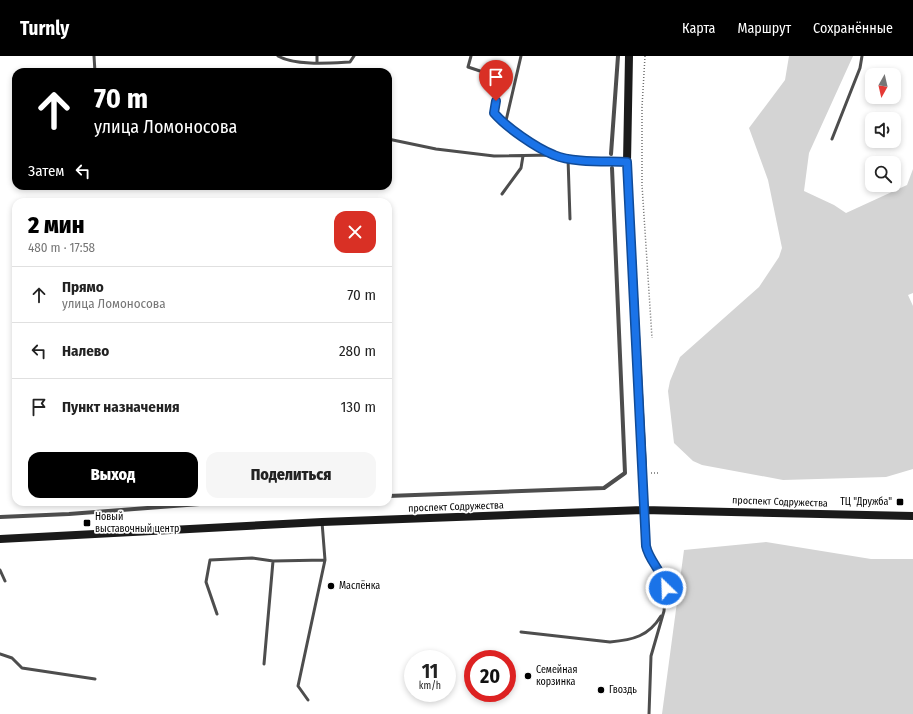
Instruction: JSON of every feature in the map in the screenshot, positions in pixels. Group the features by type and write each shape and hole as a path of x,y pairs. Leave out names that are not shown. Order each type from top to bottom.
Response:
{"main road":[{"path":"630,56 627,162 643,470 643,510"},
{"name":"проспект Содружества","path":"0,539 322,522 643,510 913,516"}],"street":[{"path":"611,154 618,56"},
{"path":"392,496 604,488 625,473 612,168"},
{"path":"0,517 69,514 174,506"}],"lane":[{"path":"94,56 95,68"},
{"path":"278,56 286,60 317,62 350,62 354,56"},
{"path":"317,56 317,62"},
{"path":"471,56 468,67 501,78 494,113 505,126 553,155"},
{"path":"505,126 521,56"},
{"path":"832,139 860,68 862,56"},
{"path":"392,140 462,153 494,156 553,155 568,158 627,162"},
{"path":"502,194 521,168 523,156"},
{"path":"568,158 570,219"},
{"path":"643,510 647,550 665,583 666,598 664,611 651,656 649,714"},
{"path":"308,700 298,686 324,560 322,522"},
{"path":"217,614 206,582 210,560 252,558 274,561 324,560"},
{"path":"264,664 274,561"},
{"path":"0,570 5,581"},
{"path":"521,632 610,642 620,641 638,638 648,632 656,624 664,611"},
{"path":"0,654 12,658 22,668 95,679"}],"path":[{"path":"645,56 642,107 642,185 652,338"}],"shaded area":[{"path":"789,56 853,56 809,153 804,191 834,205 846,213 892,192 901,192 901,188 907,185 913,169 913,293 908,295 913,306 913,469 886,477 783,480 702,465 693,461 674,443 668,391 670,381 680,357 759,287 779,257 782,248 768,180 749,128 785,80"},
{"path":"766,542 871,559 913,559 913,714 662,714 684,550"}],"place":[{"name":"ТЦ \"Дружба\"","path":"900,502"},
{"name":"Новый выставочный центр","path":"87,523"},
{"name":"Маслёнка","path":"331,586"},
{"name":"Семейная корзинка","path":"528,676"},
{"name":"Гвоздь","path":"601,690"}],"route":[{"path":"496,101 494,113 505,126 553,155 582,160 627,162 643,470 643,510 646,546 648,555 662,577 666,588"}]}
